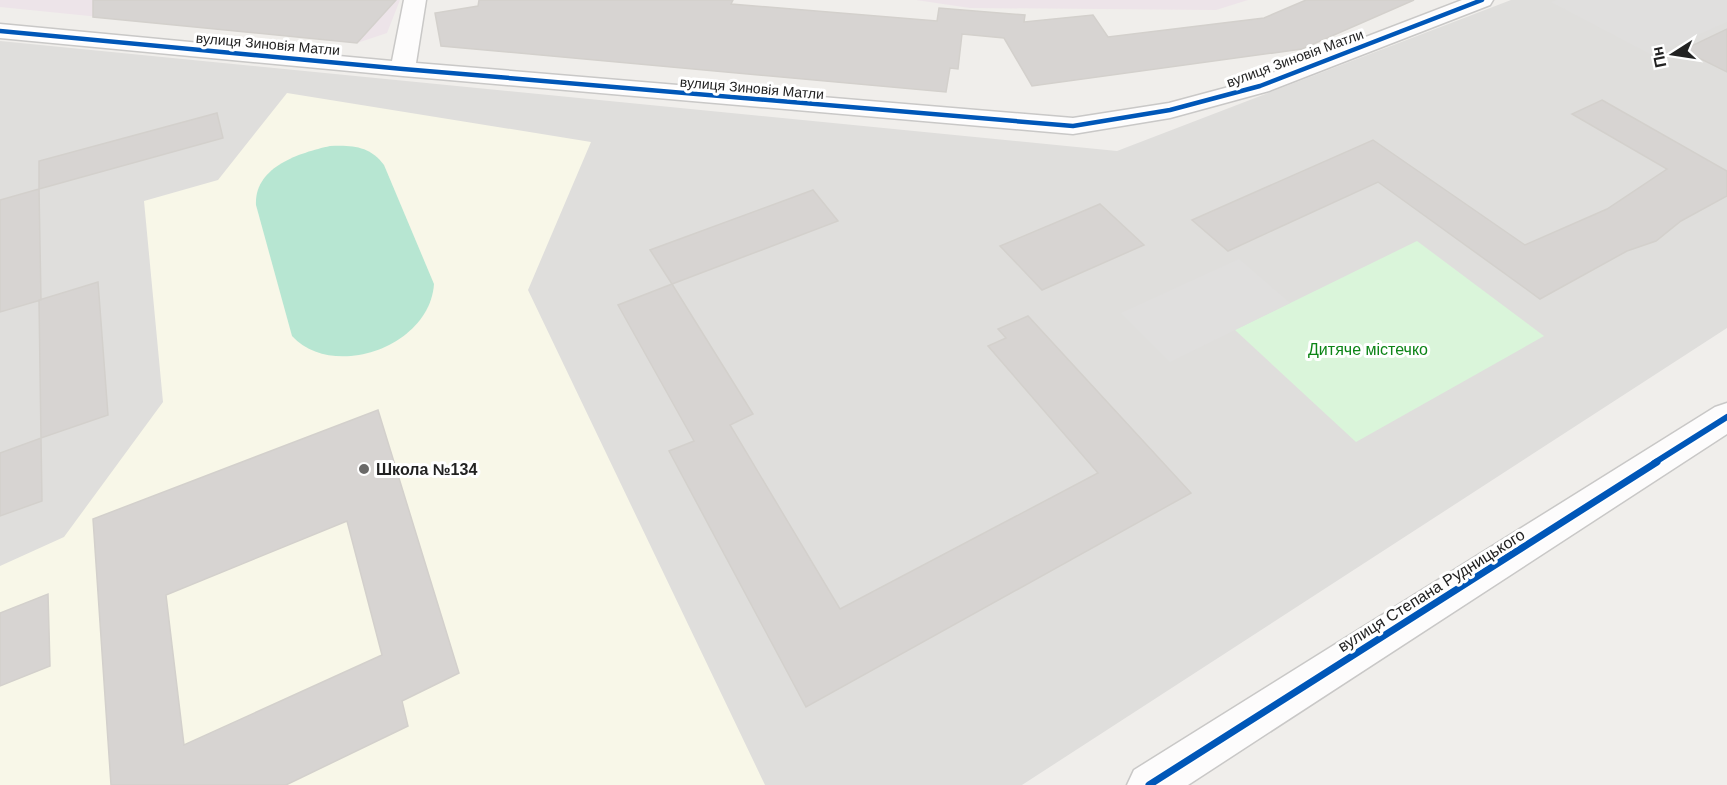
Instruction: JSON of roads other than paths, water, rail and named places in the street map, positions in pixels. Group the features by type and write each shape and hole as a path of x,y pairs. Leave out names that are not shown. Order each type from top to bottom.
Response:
{"street":[{"path":"403,69 415,0"},
{"name":"вулиця Зиновія Матли","path":"0,31 403,69 1073,126 1170,110 1260,86 1482,0"},
{"name":"вулиця Степана Рудницького","path":"1149,785 1727,417"}],"place":[{"name":"Школа №134","path":"364,469"}],"park label":[{"name":"Дитяче містечко","path":"1368,349"}]}
